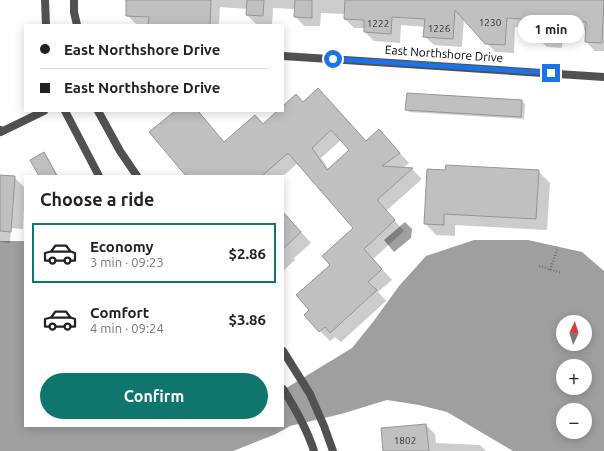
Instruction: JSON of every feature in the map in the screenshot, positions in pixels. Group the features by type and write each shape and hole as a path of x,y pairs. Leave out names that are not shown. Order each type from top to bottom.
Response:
{"street":[{"path":"46,0 46,24"},
{"path":"74,0 74,12 77,24"},
{"name":"East Northshore Drive","path":"284,56 604,77"},
{"path":"0,130 0,132 42,112"},
{"path":"67,112 98,175"},
{"path":"99,112 120,151 136,175"},
{"path":"284,353 310,394 333,451"},
{"path":"284,391 309,436 314,451"}],"path":[{"path":"550,270 558,247"},
{"path":"539,266 562,273"}],"shaded area":[{"path":"405,222 412,229 411,238 394,252 384,240"},
{"path":"474,240 528,240 582,252 604,271 604,451 513,451 447,412 419,405 387,400 341,414 290,426 276,434 233,451 0,451 0,241 24,241 24,427 284,427 284,389 352,348 399,286 426,256"}],"building":[{"path":"126,0 211,0 210,24 148,24 149,17 126,16"},
{"path":"247,0 264,0 263,16 246,15"},
{"path":"295,0 312,0 312,18 294,17"},
{"path":"345,0 604,0 602,43 585,42 586,22 555,21 553,39 537,38 538,20 507,18 505,45 485,44 455,10 453,39 423,37 425,19 392,17 391,34 364,32 364,20 344,19"},
{"path":"318,88 366,141 379,129 400,153 382,166 413,168 377,200 395,220 364,249 382,269 368,282 377,290 330,333 325,327 319,332 304,315 309,310 296,295 330,265 322,256 353,228 288,153 263,175 185,175 149,132 174,112 199,112 224,142 255,115 263,124 276,112 284,112 284,105 296,94 303,102","holes":["331,130 349,150 327,170 312,148"]},
{"path":"407,93 522,100 521,117 405,110"},
{"path":"44,152 56,175 38,175 30,160"},
{"path":"446,165 539,170 536,219 444,214 444,225 424,224 427,169 445,170"},
{"path":"0,175 15,176 11,232 0,231"},
{"path":"284,213 301,232 284,248"},
{"path":"426,424 429,451 383,451 381,428"}],"route":[{"path":"333,59 551,73"}]}
